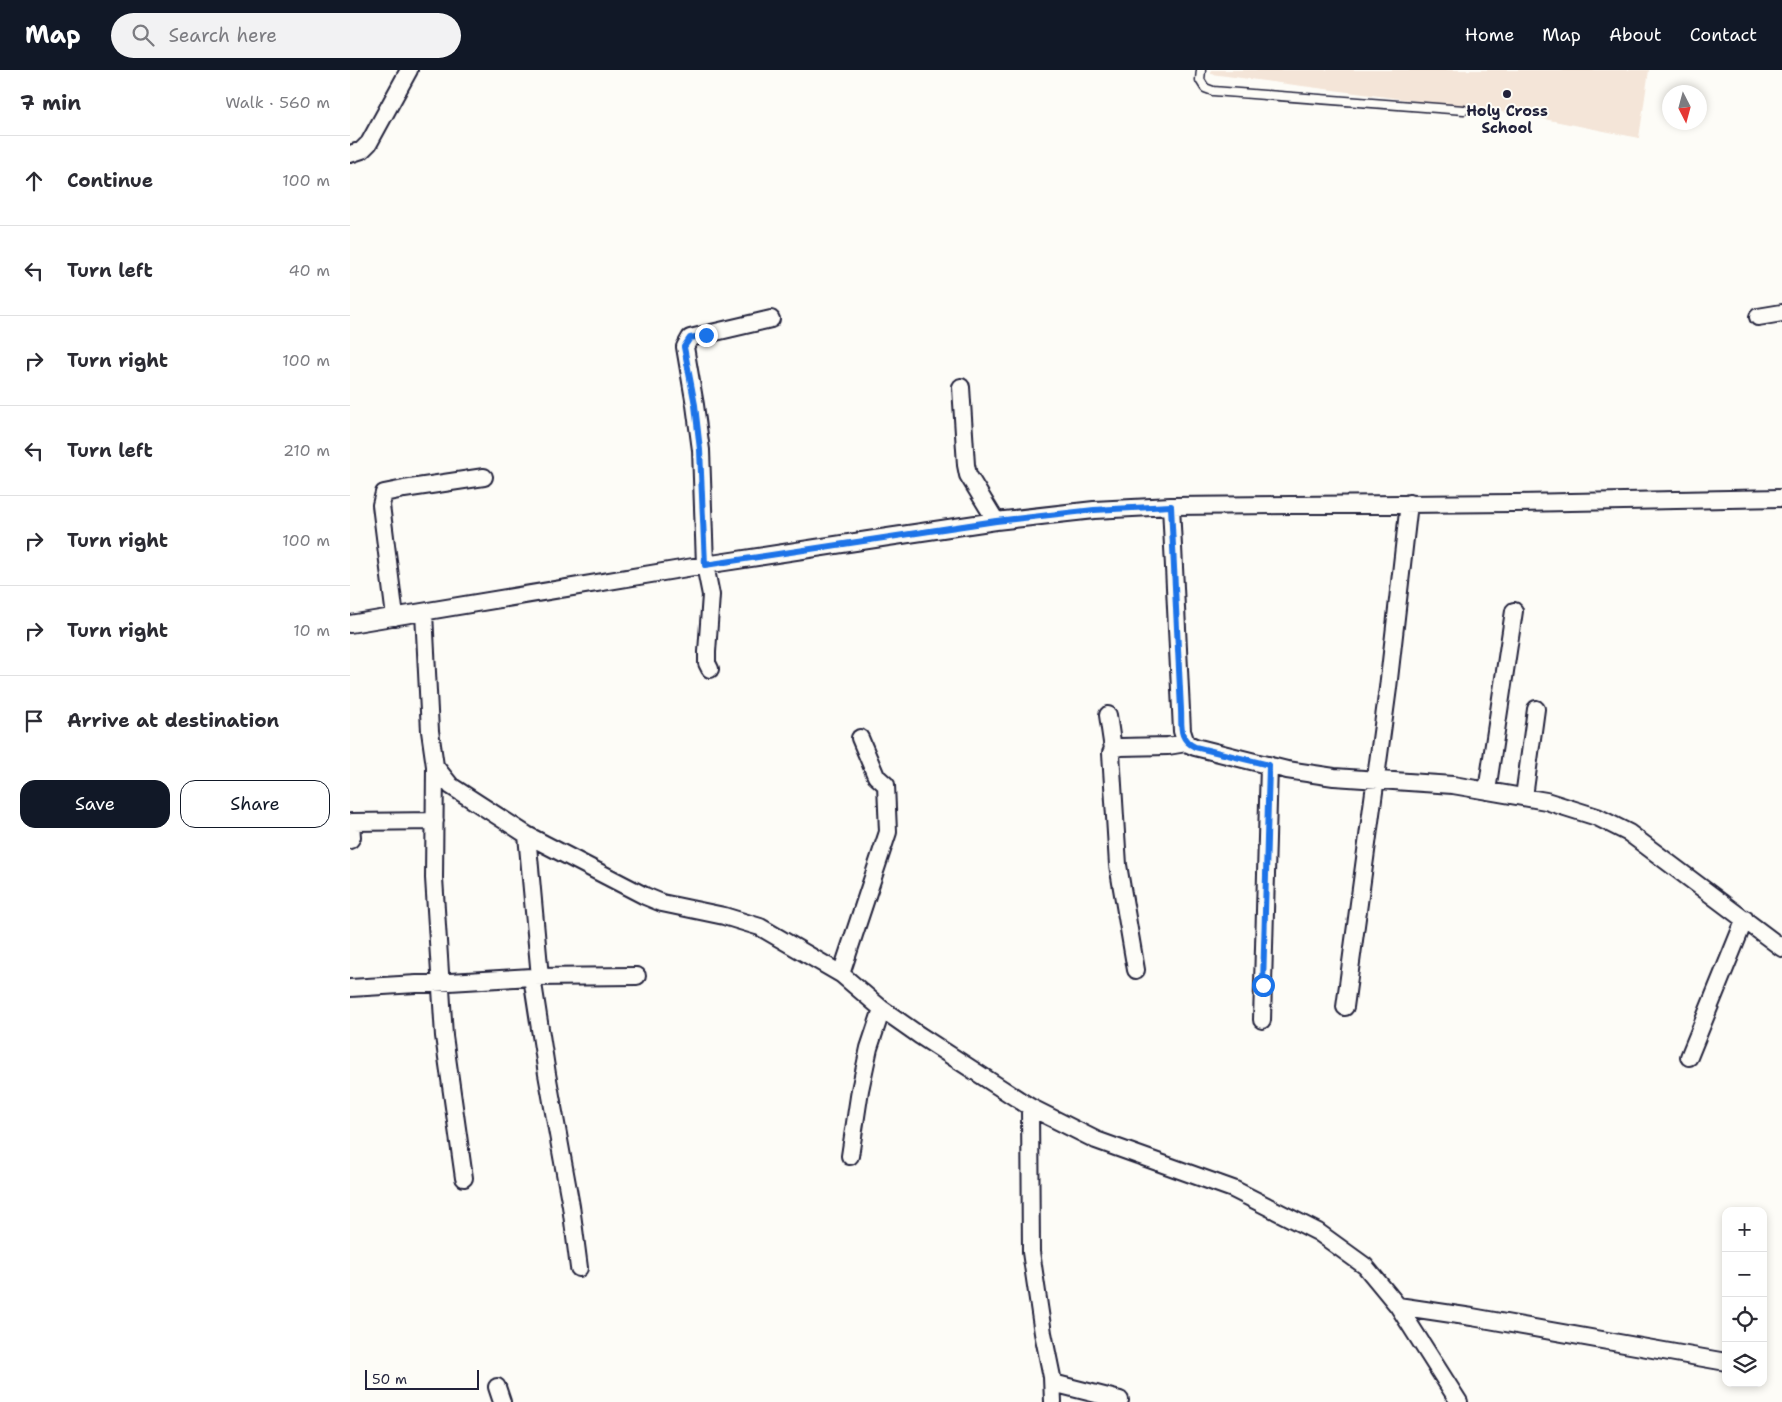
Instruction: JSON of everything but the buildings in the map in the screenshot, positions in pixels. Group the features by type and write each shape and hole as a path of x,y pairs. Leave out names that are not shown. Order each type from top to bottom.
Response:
{"street":[{"path":"350,154 362,150 369,143 409,70"},
{"path":"1758,317 1782,313"},
{"path":"710,669 707,664 707,652 711,595 705,565 700,450 695,405 684,347 690,338 771,319"},
{"path":"961,387 968,475 996,521"},
{"path":"395,617 381,505 384,493 484,477"},
{"path":"350,624 705,565 996,521 1094,510 1171,506 1782,498"},
{"path":"1345,1008 1388,688 1410,503"},
{"path":"1171,506 1182,732 1186,743"},
{"path":"1488,791 1514,611"},
{"path":"424,613 430,730 435,766 434,878 444,1036 464,1178"},
{"path":"1524,797 1536,708"},
{"path":"1108,715 1113,749 1110,758 1118,865 1136,970"},
{"path":"841,974 888,832 886,785 873,771 860,738"},
{"path":"1113,749 1120,747 1168,746 1186,743 1195,747 1287,770 1334,777 1453,785 1546,801 1597,817 1629,833 1782,948"},
{"path":"1262,1020 1269,765"},
{"path":"435,766 451,786 527,835 645,896 662,903 724,916 760,927 841,974 882,1009 1030,1107 1096,1140 1233,1189 1318,1232 1365,1266 1398,1306 1459,1402"},
{"path":"350,840 352,837 352,822 435,821"},
{"path":"527,835 536,977 547,1074 571,1206 579,1268"},
{"path":"1690,1057 1745,919"},
{"path":"350,988 536,977 637,976"},
{"path":"850,1156 867,1057 882,1009"},
{"path":"1030,1107 1031,1252 1052,1383 1052,1402"},
{"path":"1398,1306 1472,1317 1722,1361"},
{"path":"1052,1383 1120,1400"}],"lane":[{"path":"1201,70 1200,80 1205,88 1213,91 1464,110"}],"shaded area":[{"name":"Holy Cross School","path":"1211,70 1649,70 1639,138 1524,115 1211,74"}],"place":[{"name":"Holy Cross School","path":"1507,94"}],"route":[{"path":"706,335 690,338 684,347 695,405 700,450 705,565 996,521 1094,510 1171,506 1182,732 1184,738 1186,743 1195,747 1269,765 1263,985"}]}
